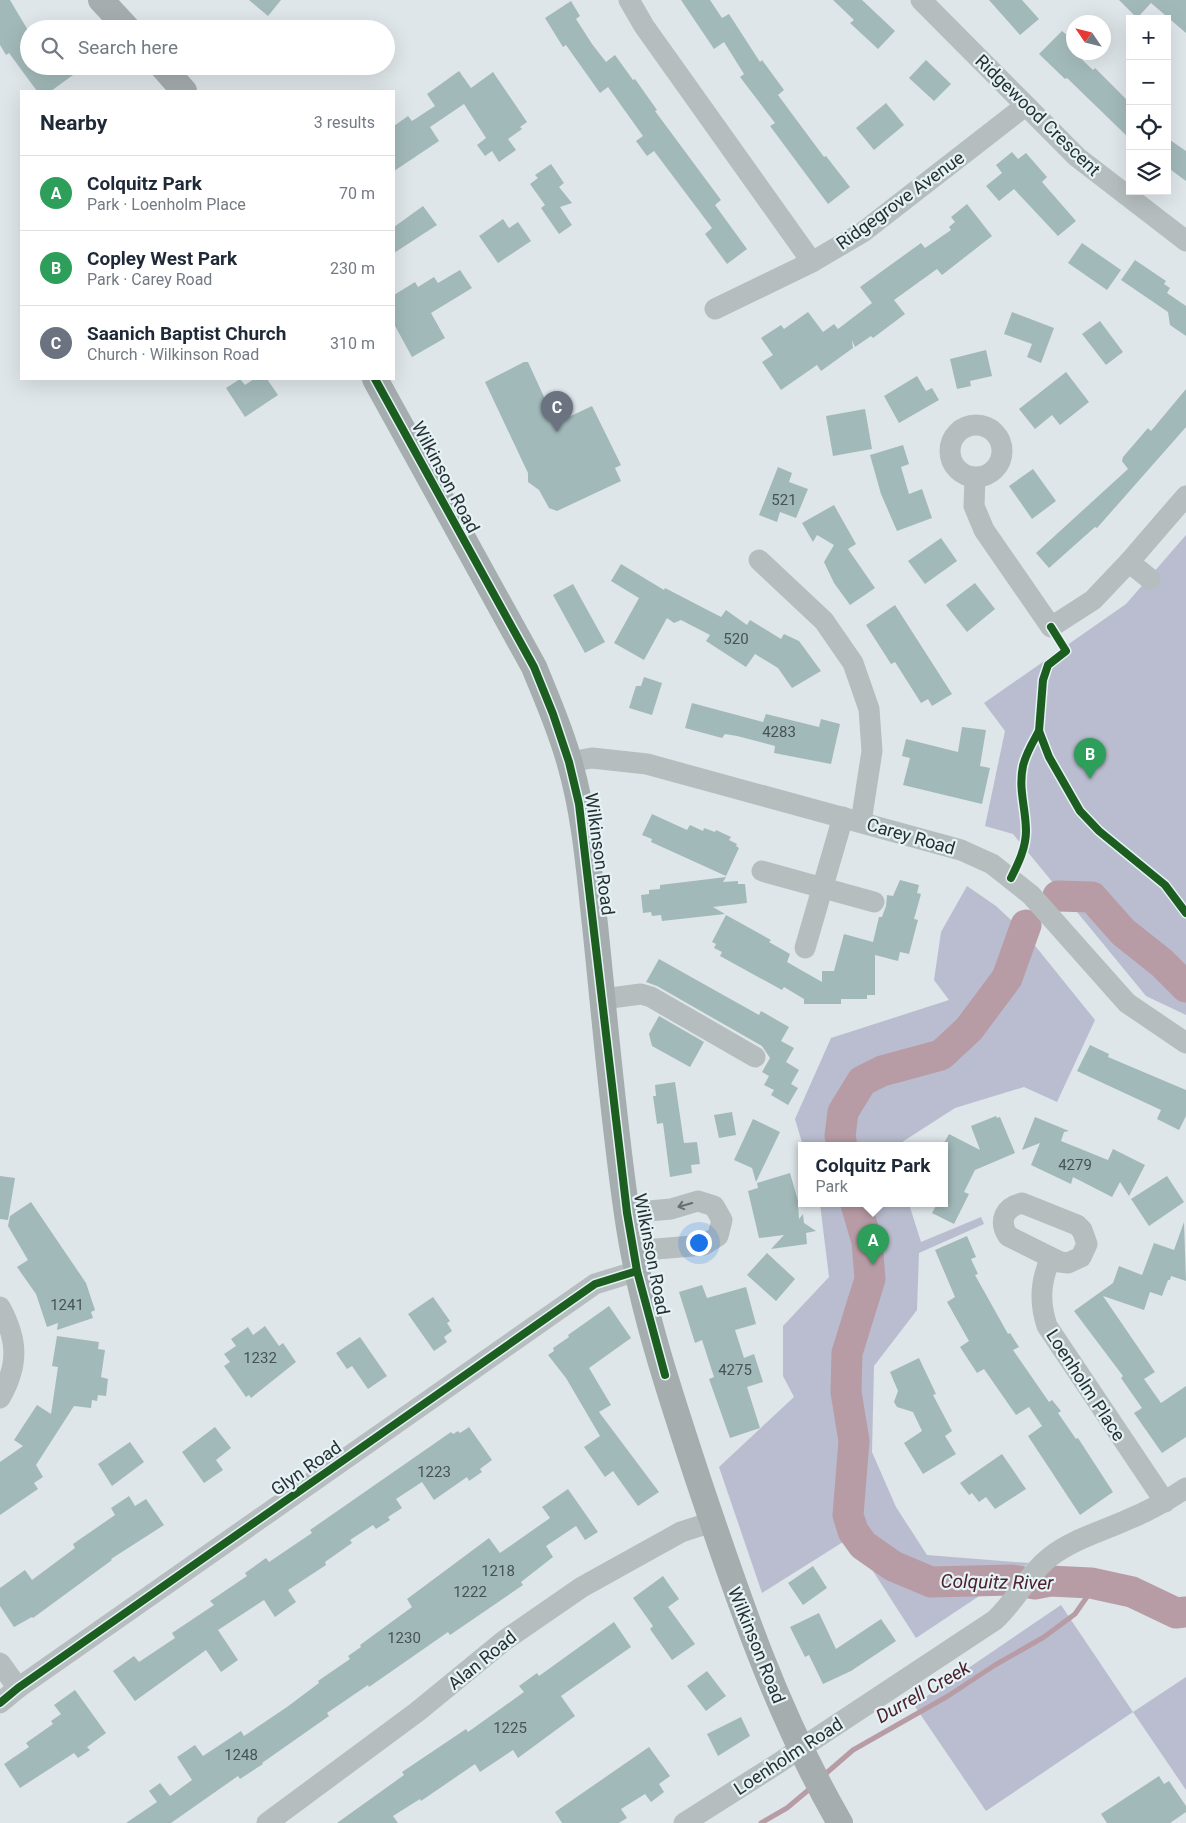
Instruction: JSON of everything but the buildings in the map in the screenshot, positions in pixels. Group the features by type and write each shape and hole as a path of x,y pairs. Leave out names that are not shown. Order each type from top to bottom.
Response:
{"main road":[{"path":"101,0 120,20"},
{"path":"170,75 183,90"},
{"name":"Wilkinson Road","path":"376,380 534,667 554,714 580,804 626,1213 635,1262 676,1414 733,1588 759,1655 800,1749 840,1823"}],"street":[{"path":"629,0 644,26 812,262"},
{"name":"Ridgewood Crescent","path":"921,0 1076,157 1186,241"},
{"name":"Ridgegrove Avenue","path":"715,308 812,262 863,232 1025,106"},
{"path":"975,478 974,506 984,530 1051,627 1093,600 1129,562 1186,496"},
{"path":"759,560 824,621 853,664 869,709 872,751 852,820 821,888 804,948"},
{"path":"1129,562 1150,579"},
{"name":"Carey Road","path":"569,762 592,758 647,764 934,841 961,850 992,864 1031,895 1127,1003 1186,1043"},
{"path":"762,872 874,902"},
{"path":"603,999 641,994 651,997 755,1057"},
{"name":"Glyn Road","path":"0,1703 18,1688 595,1284 635,1262 704,1245 718,1236 722,1220 714,1206 698,1201 671,1209 626,1213"},
{"name":"Loenholm Place","path":"1051,1258 1045,1271 1041,1308 1047,1326 1164,1502"},
{"path":"0,1307 10,1325 15,1351 12,1372 0,1398"},
{"name":"Loenholm Road","path":"684,1823 995,1620 1018,1595 1033,1574 1051,1556 1071,1544 1164,1502 1186,1488"},
{"name":"Alan Road","path":"267,1823 417,1712 505,1640 574,1592 681,1532 712,1522"},
{"path":"0,1663 18,1688"}],"shaded area":[{"path":"1186,535 1186,1015 1146,996 1013,834 985,826 1005,731 984,703 1126,604"},
{"path":"967,886 996,906 1024,932 1095,1020 1057,1102 1024,1087 955,1108 902,1142 802,1142 795,1119 831,1038 949,1000 934,980 941,932"},
{"path":"820,1207 910,1207 921,1242 981,1217 984,1224 919,1253 917,1310 874,1366 872,1452 896,1507 927,1555 1029,1563 916,1638 851,1537 762,1593 719,1467 794,1397 783,1376 783,1326 829,1277"},
{"path":"1061,1605 1133,1712 986,1811 914,1705"},
{"path":"1186,1677 1186,1790 1133,1712"}],"waterway":[{"name":"Colquitz River","path":"1058,896 1092,897 1123,932 1162,963 1186,987"},
{"name":"Colquitz River","path":"841,1142 840,1136 843,1112 862,1081 882,1071 941,1055 969,1029 1007,978 1026,925"},
{"name":"Colquitz River","path":"857,1207 867,1242 870,1279 847,1353 846,1392 854,1441 848,1515 853,1531 863,1545 893,1566 931,1582 1012,1580 1035,1584 1050,1581 1091,1583 1132,1592 1176,1613 1186,1612"},
{"name":"Durrell Creek","path":"823,1776 853,1750 948,1696 995,1665 1044,1637 1075,1614 1096,1584"},
{"name":"Durrell Creek","path":"761,1823 787,1808 812,1787"}],"cycle path":[{"path":"376,380 534,667 553,714 569,762 579,804 627,1213 637,1271 665,1375"},
{"path":"1051,627 1066,651 1048,665 1043,680 1039,731 1049,757 1080,811 1099,831 1165,885 1186,913"},
{"path":"1011,878 1021,856 1026,837 1021,783 1023,766 1039,731"},
{"path":"0,1703 18,1688 595,1284 637,1271"}],"place":[{"name":"Saanich Baptist Church","path":"557,432"},
{"name":"Copley West Park","path":"1090,779"},
{"name":"Colquitz Park","path":"873,1265"}]}
